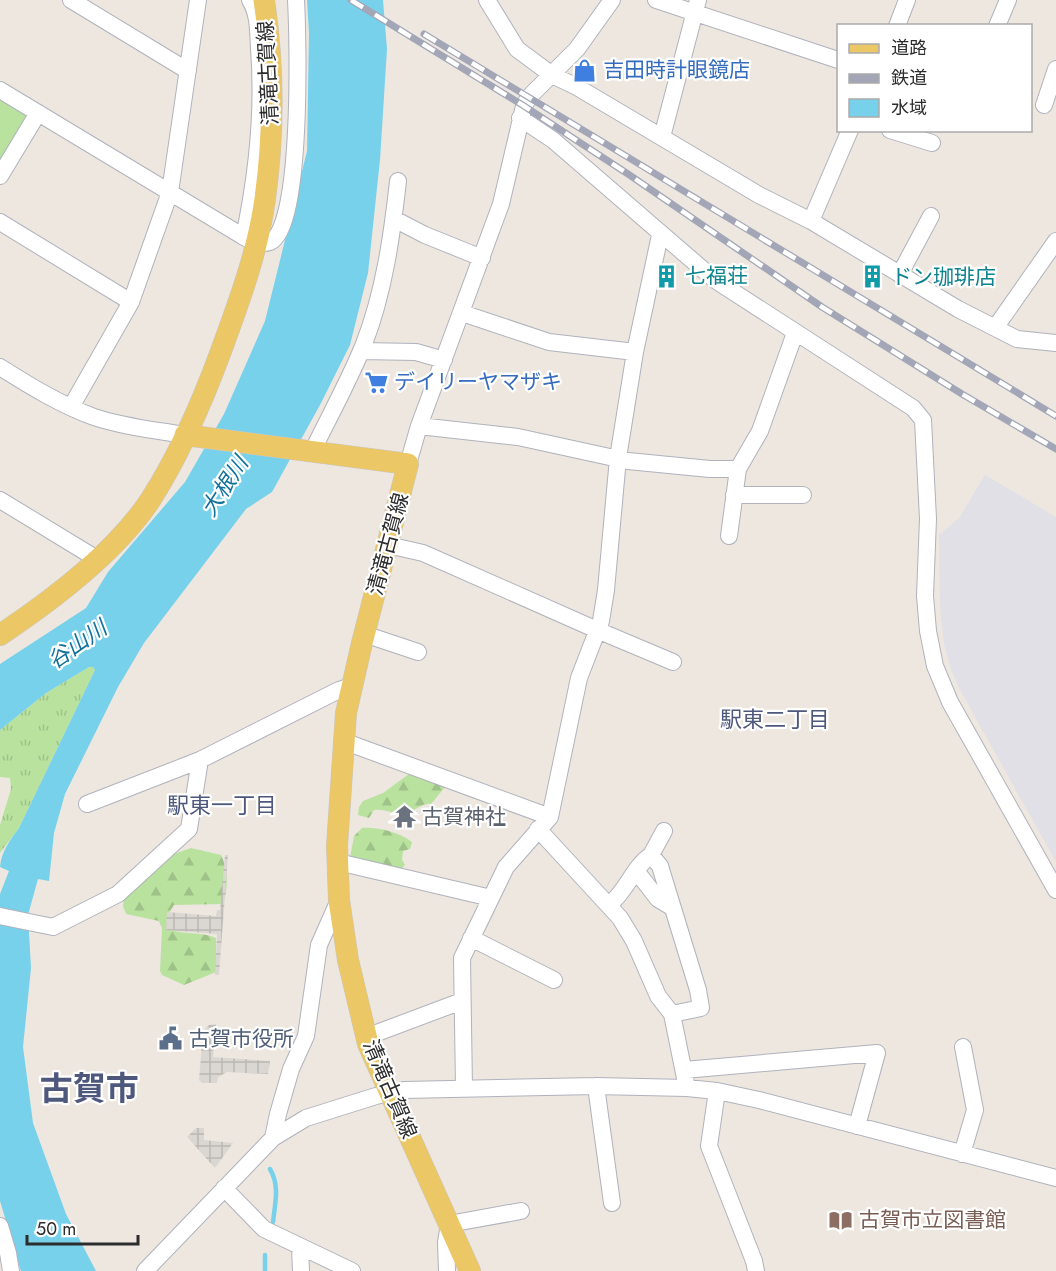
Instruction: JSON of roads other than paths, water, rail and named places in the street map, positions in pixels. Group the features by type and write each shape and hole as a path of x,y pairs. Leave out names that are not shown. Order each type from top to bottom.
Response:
{"main road":[{"name":"清滝古賀線","path":"264,0 273,80 272,131 265,200 250,240 227,336 208,385 195,435 408,464 351,686 343,741 338,862 339,900 348,960 368,1044 470,1271"},
{"path":"4,627 57,595 125,532 195,435"}],"street":[{"path":"71,0 188,71"},
{"path":"71,407 131,302 170,192 198,0"},
{"path":"250,0 257,16 261,102 250,240"},
{"path":"0,90 250,240 269,242 276,237 284,224 290,198 299,73 296,0"},
{"path":"487,0 517,48 552,75 577,87 759,195 811,221 995,328 1017,339 1056,343"},
{"path":"408,464 419,426 501,204 520,118 529,97 577,49 612,0"},
{"path":"656,0 697,7 837,60"},
{"path":"898,24 907,0"},
{"path":"998,24 1008,0"},
{"path":"662,137 697,7"},
{"path":"1044,107 1056,69"},
{"path":"0,176 38,113"},
{"path":"520,118 553,140 660,235 715,280 913,408 923,420 928,519 925,596 928,631 935,666 950,702 1056,890"},
{"path":"811,221 849,132"},
{"path":"896,132 932,143"},
{"path":"312,452 360,351 383,280 398,182"},
{"path":"900,274 931,216"},
{"path":"394,219 425,235 482,258"},
{"path":"0,222 131,302"},
{"path":"464,1088 462,958 506,867 550,817 579,678 601,621 618,458 635,352 660,235"},
{"path":"995,328 1056,240"},
{"path":"462,313 549,342 635,352"},
{"path":"729,536 738,469 760,431 795,333"},
{"path":"360,351 416,352 444,360"},
{"path":"0,367 71,407 96,417 137,428 195,435"},
{"path":"419,426 518,437 628,461 710,469 738,469"},
{"path":"734,495 803,495"},
{"path":"0,500 97,559"},
{"path":"388,545 423,553 673,662"},
{"path":"364,634 418,652"},
{"path":"87,804 200,760 351,686"},
{"path":"343,741 550,817"},
{"path":"0,916 53,927 118,894 189,829 200,760"},
{"path":"538,829 609,904 634,941 658,996 672,1014 687,1088"},
{"path":"609,904 618,898 643,860 651,855 664,831"},
{"path":"651,855 660,866 698,990 701,1008 672,1014"},
{"path":"338,862 491,898"},
{"path":"637,872 658,899 673,908"},
{"path":"273,1138 291,1070 306,1036 319,945 339,900"},
{"path":"471,938 554,980"},
{"path":"366,1037 462,1001"},
{"path":"962,1154 975,1110 963,1047"},
{"path":"684,1070 876,1053 857,1126"},
{"path":"596,1086 612,1203"},
{"path":"145,1271 273,1138 306,1118 404,1090 596,1086 717,1091 1056,1178"},
{"path":"717,1091 709,1146 756,1271"},
{"path":"224,1188 264,1229 352,1271"},
{"path":"447,1271 446,1242 449,1224 521,1211"},
{"path":"0,1226 11,1271"},
{"path":"300,1248 301,1271"}],"water":[{"path":"307,0 383,0 387,49 380,160 368,273 350,345 272,492 246,509 144,643 118,687 65,794 54,833 49,881 38,879 28,915 31,968 23,1047 33,1123 66,1214 96,1271 21,1271 0,1201 0,894 9,871 0,867 4,851 19,828 95,670 89,667 46,693 0,730 0,664 86,608 108,572 185,482 224,414 265,321 307,151 309,33"}],"waterway":[{"path":"270,1169 276,1188 273,1222"},
{"path":"265,1255 265,1271"}],"railway":[{"path":"351,0 524,106 822,307 1056,449"},
{"path":"424,34 1056,416"}],"place":[{"name":"吉田時計眼鏡店","path":"585,70"},
{"name":"七福荘","path":"667,276"},
{"name":"ドン珈琲店","path":"873,277"},
{"name":"デイリーヤマザキ","path":"376,382"},
{"name":"古賀神社","path":"404,817"},
{"name":"古賀市役所","path":"171,1039"},
{"name":"古賀市立図書館","path":"841,1220"}],"district":[{"name":"駅東二丁目","path":"775,719"},
{"name":"駅東一丁目","path":"222,805"},
{"name":"古賀市","path":"89,1088"}],"water label":[{"name":"大根川","path":"224,486"},
{"name":"谷山川","path":"77,644"}]}
